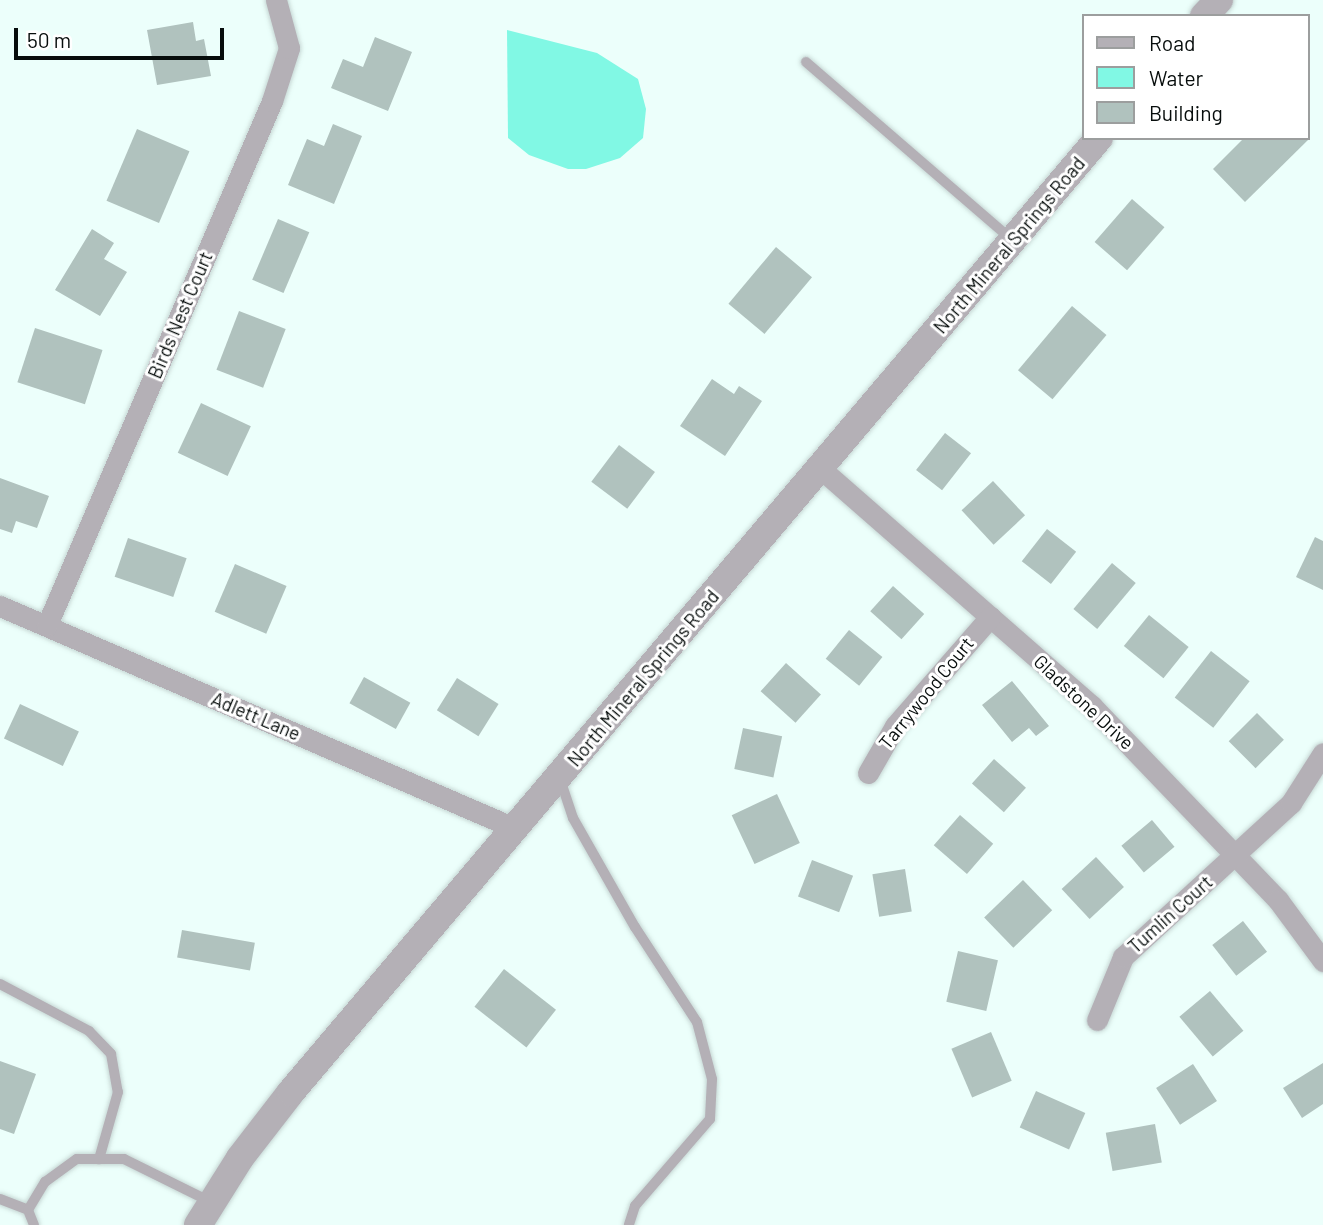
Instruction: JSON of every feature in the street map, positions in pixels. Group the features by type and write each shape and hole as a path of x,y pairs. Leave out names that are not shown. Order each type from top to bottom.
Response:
{"street":[{"name":"Birds Nest Court","path":"47,625 272,102 289,48 276,0"},
{"path":"1206,14 1219,0"},
{"name":"North Mineral Springs Road","path":"204,1214 291,1092 512,827 559,777 1097,140"},
{"name":"Gladstone Drive","path":"820,468 1092,706 1278,900 1323,961"},
{"name":"Adlett Lane","path":"0,606 512,827"},
{"name":"Tarrywood Court","path":"868,773 895,726 990,617"},
{"name":"Tumlin Court","path":"1097,1020 1123,957 1291,803 1323,753"}],"lane":[{"path":"806,62 1012,240"},
{"path":"559,777 573,818 635,928 697,1022 712,1079 710,1119 635,1206 629,1225"},
{"path":"0,984 89,1031 111,1054 118,1092 99,1159"},
{"path":"34,1225 29,1210 45,1182 77,1159 124,1159 204,1214"},
{"path":"0,1199 29,1210"}],"water":[{"path":"507,30 597,53 638,79 646,109 643,138 620,158 586,169 568,169 529,155 508,138"}],"building":[{"path":"193,22 196,41 204,39 211,76 157,85 147,30"},
{"path":"375,37 412,52 388,111 331,88 343,59 363,67"},
{"path":"333,124 362,136 334,204 288,185 307,139 324,146"},
{"path":"137,129 189,151 159,223 107,201"},
{"path":"1242,140 1308,140 1245,202 1213,169"},
{"path":"1132,199 1164,227 1127,270 1095,242"},
{"path":"278,219 309,232 284,293 252,280"},
{"path":"92,229 114,243 104,259 127,272 100,316 55,290"},
{"path":"776,247 812,277 764,334 728,304"},
{"path":"1072,306 1106,335 1052,399 1018,370"},
{"path":"239,311 286,329 263,388 216,370"},
{"path":"35,328 103,350 85,404 17,382"},
{"path":"712,379 734,394 739,386 762,401 725,456 680,426"},
{"path":"201,403 251,426 228,476 178,453"},
{"path":"945,433 971,453 942,490 916,470"},
{"path":"619,445 655,472 627,509 591,482"},
{"path":"0,478 49,496 37,528 16,521 12,533 0,529"},
{"path":"993,481 1025,515 994,545 962,510"},
{"path":"1047,529 1076,552 1051,584 1022,561"},
{"path":"1315,537 1323,541 1323,590 1296,577"},
{"path":"128,538 187,558 173,597 115,577"},
{"path":"1112,563 1136,583 1097,629 1073,609"},
{"path":"235,564 287,586 266,634 215,612"},
{"path":"893,586 924,614 901,639 870,611"},
{"path":"1149,615 1189,647 1163,678 1124,646"},
{"path":"849,630 882,657 859,686 826,659"},
{"path":"1211,651 1250,681 1213,728 1175,697"},
{"path":"786,663 821,694 796,723 761,691"},
{"path":"364,677 410,703 396,729 349,703"},
{"path":"457,678 499,704 478,736 437,710"},
{"path":"1012,681 1049,726 1036,736 1029,728 1012,742 982,705"},
{"path":"20,704 79,731 63,766 4,738"},
{"path":"1257,713 1284,740 1256,768 1229,741"},
{"path":"743,728 782,736 773,777 734,769"},
{"path":"994,759 1026,788 1004,812 972,784"},
{"path":"777,794 800,843 755,864 732,815"},
{"path":"960,815 993,844 967,874 934,845"},
{"path":"1152,820 1174,847 1144,873 1121,846"},
{"path":"1096,857 1124,887 1090,919 1062,889"},
{"path":"812,860 853,876 839,912 798,896"},
{"path":"905,869 912,911 879,917 872,874"},
{"path":"1023,880 1052,910 1013,948 984,918"},
{"path":"1243,921 1267,952 1236,976 1212,945"},
{"path":"182,930 255,943 250,970 177,958"},
{"path":"958,951 998,960 986,1011 946,1002"},
{"path":"504,969 556,1010 526,1047 474,1007"},
{"path":"1210,991 1243,1031 1213,1057 1179,1017"},
{"path":"991,1032 1012,1081 972,1098 951,1049"},
{"path":"0,1061 36,1074 14,1134 0,1129"},
{"path":"1323,1063 1323,1104 1302,1118 1283,1088"},
{"path":"1193,1064 1217,1101 1180,1125 1156,1088"},
{"path":"1036,1091 1085,1113 1069,1150 1020,1128"},
{"path":"1155,1124 1162,1162 1113,1171 1106,1133"}]}
